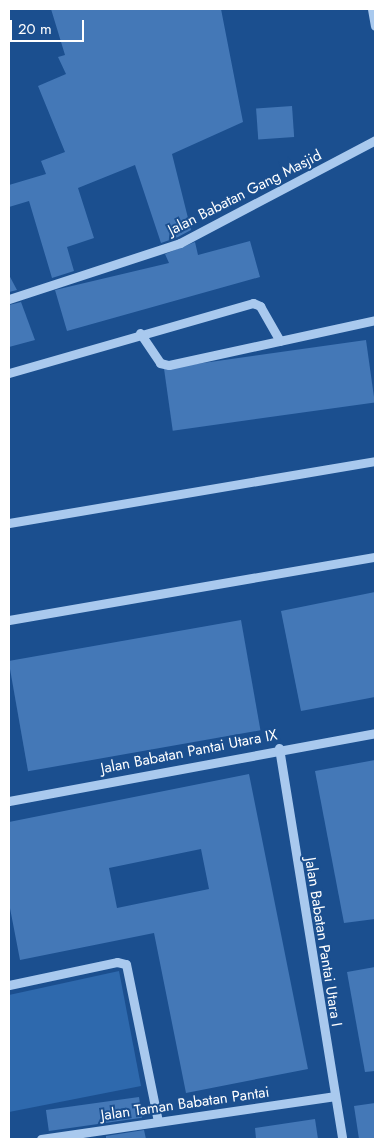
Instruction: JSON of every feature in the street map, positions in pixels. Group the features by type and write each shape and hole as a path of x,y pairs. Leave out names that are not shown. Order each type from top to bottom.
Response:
{"street":[{"path":"372,9 375,26"},
{"name":"Jalan Babatan Gang Masjid","path":"9,299 180,243 375,140"},
{"path":"9,374 140,333 254,302 260,306 280,341"},
{"path":"140,333 160,362 169,365 375,320"},
{"path":"9,522 375,461"},
{"path":"9,620 375,557"},
{"name":"Jalan Babatan Pantai Utara IX","path":"9,800 279,748 375,734"},
{"name":"Jalan Babatan Pantai Utara I","path":"279,748 342,1139"},
{"path":"9,985 116,962 126,964 158,1122"},
{"name":"Jalan Taman Babatan Pantai","path":"40,1139 334,1096"}],"shaded area":[{"path":"119,971 141,1086 9,1112 9,995"}],"building":[{"path":"51,9 221,9 243,122 172,154 191,230 178,237 161,243 135,165 78,188 94,238 67,247 74,271 52,278 29,201 9,207 9,185 46,174 41,161 65,152 38,86 66,74 58,57 65,55"},
{"path":"292,106 294,137 258,139 256,109"},
{"path":"250,241 260,277 67,331 55,290 169,263 165,254 195,242 198,255"},
{"path":"9,275 17,290 9,292"},
{"path":"21,302 35,340 9,347 9,305"},
{"path":"366,340 375,402 173,431 164,368"},
{"path":"375,592 375,697 301,711 281,611"},
{"path":"241,620 260,730 28,771 9,661"},
{"path":"375,760 375,919 344,923 315,771"},
{"path":"249,774 308,1069 186,1093 154,933 20,960 9,903 9,822","holes":["201,849 209,889 117,908 109,868"]},
{"path":"375,967 375,1071 365,1072 347,972"},
{"path":"139,1097 142,1118 49,1131 46,1110"},
{"path":"375,1103 375,1139 359,1139 354,1106"},
{"path":"315,1119 318,1139 256,1139 255,1128"},
{"path":"144,1130 146,1139 106,1139 106,1136"}]}
